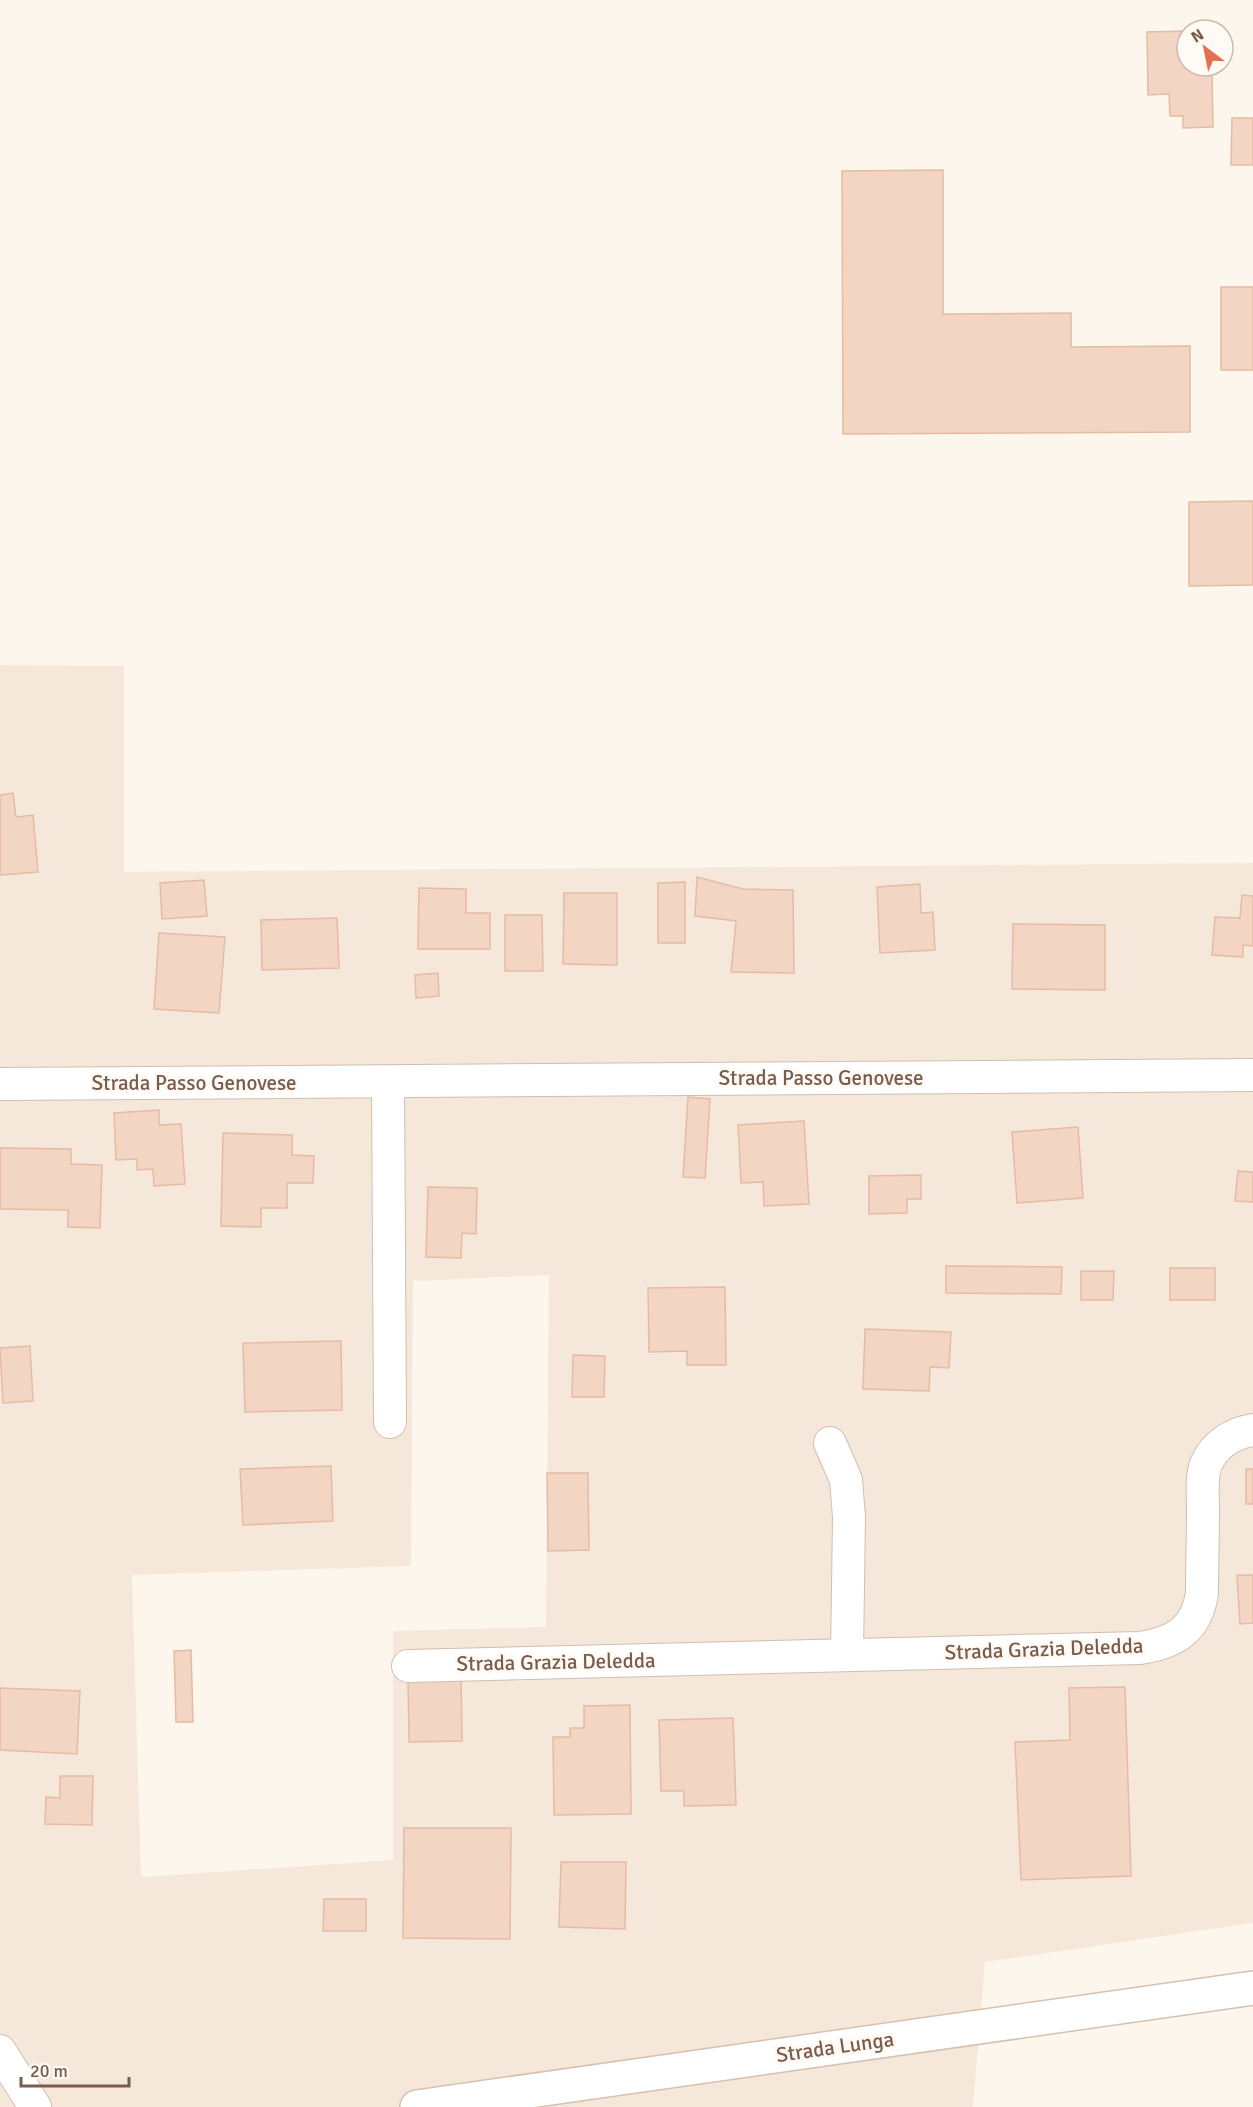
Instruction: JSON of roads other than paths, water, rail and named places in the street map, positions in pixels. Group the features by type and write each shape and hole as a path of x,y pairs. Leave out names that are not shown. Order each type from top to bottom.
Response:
{"street":[{"name":"Strada Passo Genovese","path":"0,1084 1253,1075"},
{"path":"388,1082 390,1422"},
{"name":"Strada Grazia Deledda","path":"408,1666 1140,1648 1162,1644 1189,1626 1201,1605 1203,1482 1207,1463 1219,1446 1229,1438 1239,1432 1253,1430"},
{"path":"830,1443 846,1480 848,1498 847,1655"},
{"name":"Strada Lunga","path":"417,2107 1253,1988"},
{"path":"0,2051 35,2107"}]}
